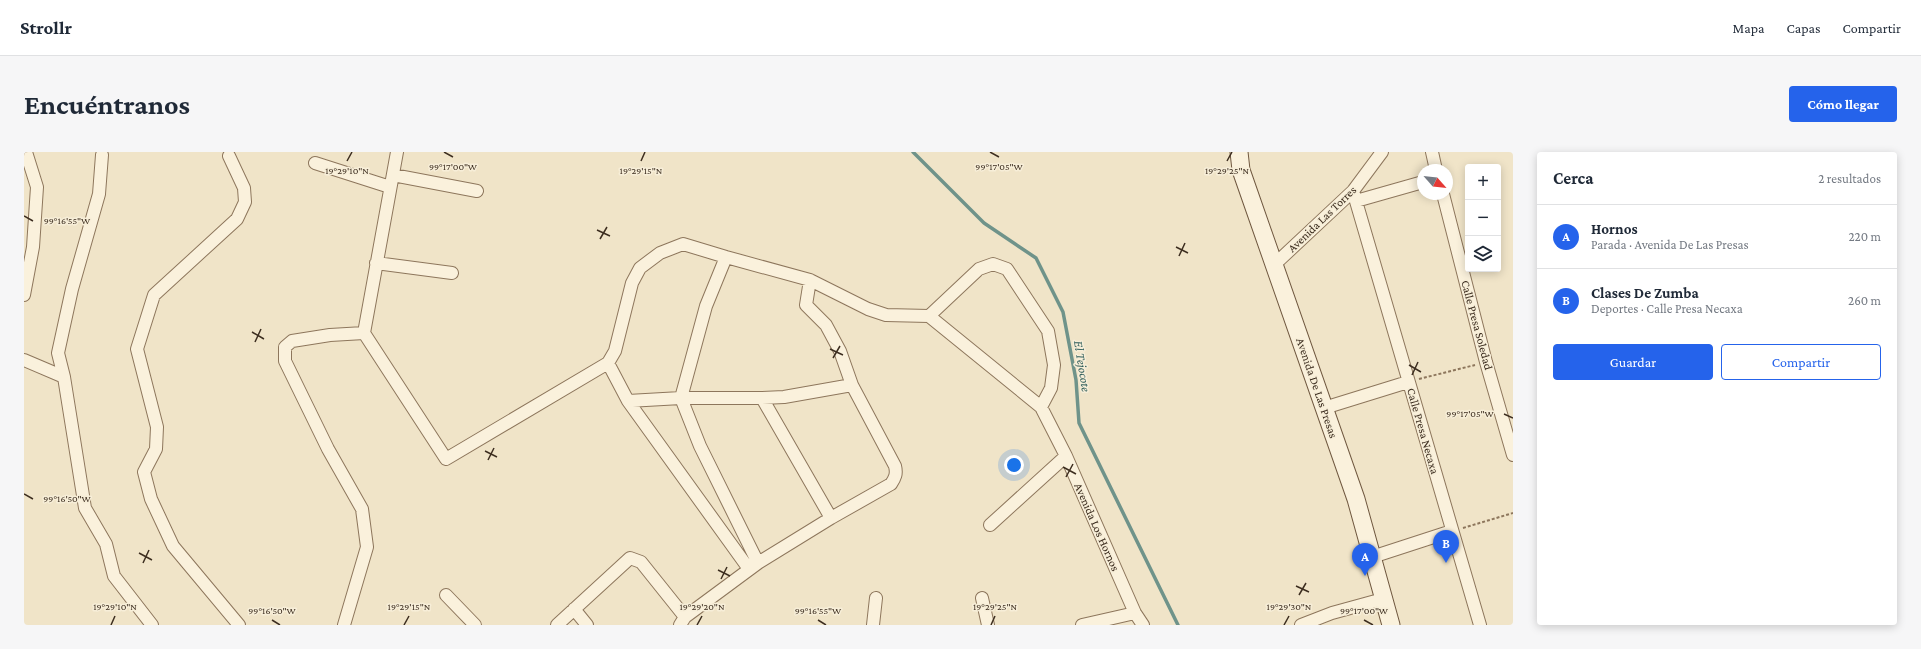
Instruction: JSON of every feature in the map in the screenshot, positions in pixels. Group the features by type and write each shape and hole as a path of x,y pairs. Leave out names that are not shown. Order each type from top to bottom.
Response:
{"main road":[{"name":"Avenida De Las Presas","path":"1239,152 1241,170 1356,500 1391,625"}],"street":[{"path":"24,295 33,247 37,187 26,152"},
{"path":"397,152 364,333 446,459 608,363 615,351 632,283 640,268 660,253 683,244 810,280 868,309 886,315 929,316 1040,407 1050,388 1054,365 1048,331 1007,269 993,264 979,269 929,316"},
{"name":"Avenida Las Torres","path":"1275,264 1355,196 1382,152"},
{"path":"1432,152 1435,164"},
{"path":"102,155 99,194 72,289 58,353 64,376 85,508 106,544 114,576 152,625"},
{"path":"229,156 244,188 245,202 237,219 154,295 137,348 157,428 156,449 144,472 151,499 173,546 239,625"},
{"path":"315,163 392,181 476,191"},
{"path":"1355,196 1417,183"},
{"name":"Calle Presa Necaxa","path":"1355,196 1480,625"},
{"name":"Calle Presa Soledad","path":"1445,200 1486,362 1513,455"},
{"path":"726,257 706,306 681,398 700,446 754,566"},
{"path":"376,263 452,273"},
{"path":"557,625 630,558 641,562 683,621 754,566 831,518 891,484 897,472 852,385 840,351 826,325 806,305 810,280"},
{"path":"344,625 367,547 362,509 328,449 286,361 285,347 292,341 330,335 364,333"},
{"path":"24,360 64,376"},
{"path":"608,363 628,401 754,566"},
{"path":"1324,408 1408,382"},
{"path":"628,401 681,398 784,397 852,385"},
{"path":"762,398 831,518"},
{"name":"Avenida Los Hornos","path":"1040,407 1066,456 1135,613 1143,625"},
{"path":"990,526 1066,456"},
{"path":"1372,557 1452,531"},
{"path":"446,595 475,625"},
{"path":"873,625 876,598"},
{"path":"982,598 988,625"},
{"path":"1301,625 1332,613 1383,600"},
{"path":"574,609 587,625"},
{"path":"1082,625 1135,613"}],"path":[{"path":"1408,382 1486,362"},
{"path":"1452,531 1513,513"}],"waterway":[{"name":"El Tejocote","path":"913,152 984,223 1036,258 1063,312 1076,380 1079,423 1178,625"}],"place":[{"name":"Clases De Zumba","path":"1446,563"},
{"name":"Hornos","path":"1365,576"}]}
